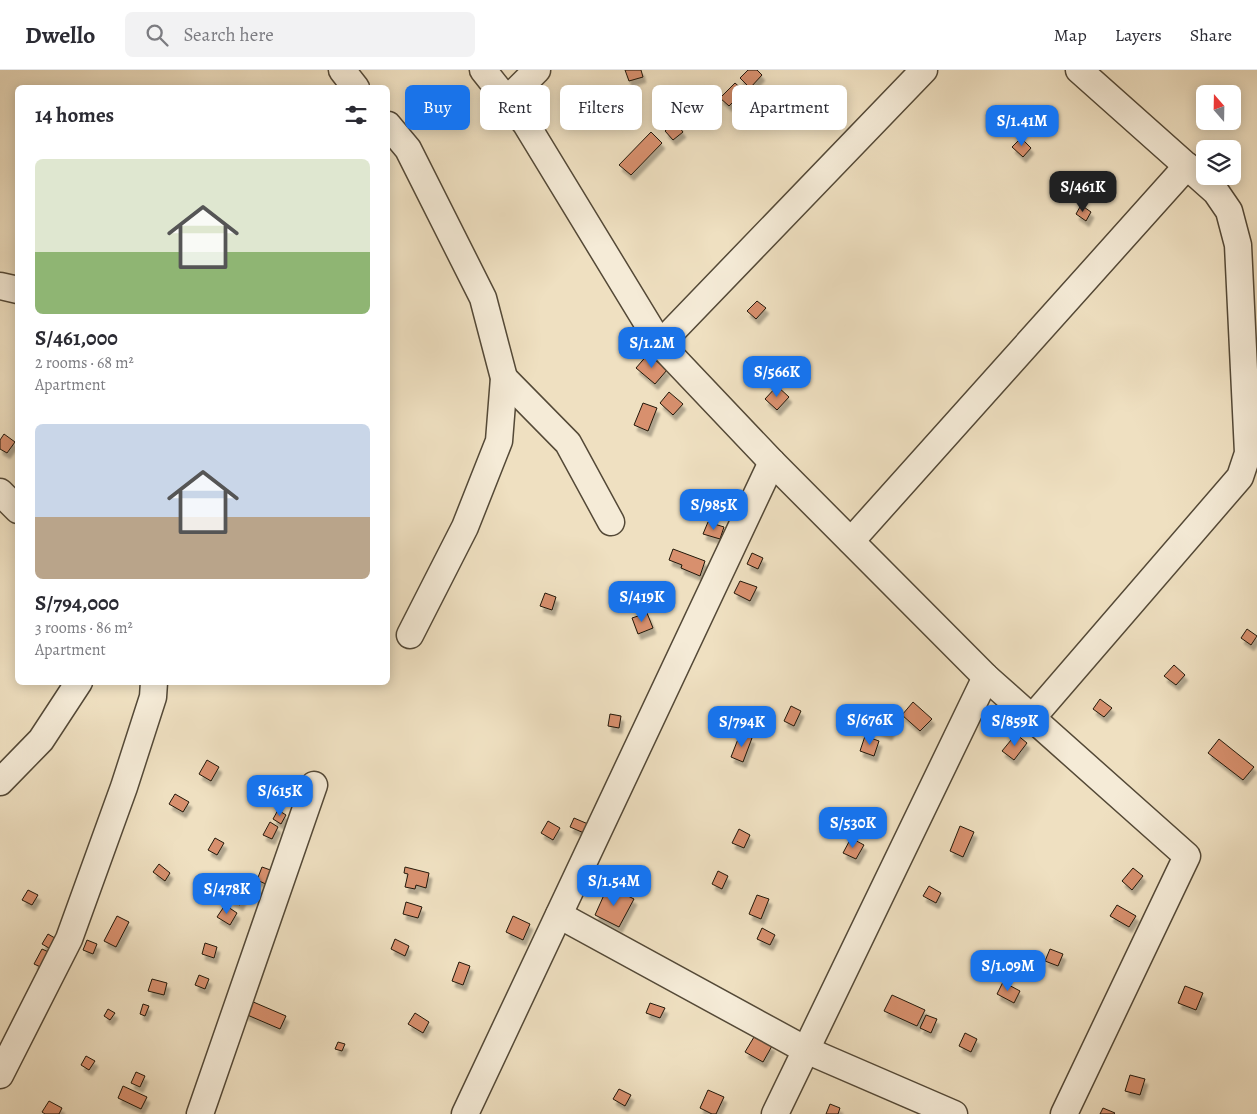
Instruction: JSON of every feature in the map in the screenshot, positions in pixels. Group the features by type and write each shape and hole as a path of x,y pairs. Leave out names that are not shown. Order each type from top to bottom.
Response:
{"street":[{"path":"342,70 354,85"},
{"path":"483,70 495,85"},
{"path":"522,85 537,70"},
{"path":"660,344 924,70"},
{"path":"1032,718 1240,477 1248,453 1238,244 1229,212 1216,192 1078,70"},
{"path":"390,127 408,149 483,298 504,378 499,441 465,527 410,634"},
{"path":"530,130 660,344 772,462 986,677 1187,856 1064,1114"},
{"path":"852,541 1187,166"},
{"path":"0,286 15,289"},
{"path":"504,378 568,443 611,522"},
{"path":"465,1114 772,462"},
{"path":"775,1114 986,677"},
{"path":"0,782 41,740 77,685"},
{"path":"0,1075 69,939 124,787 153,697 154,685"},
{"path":"200,1114 314,785"},
{"path":"559,915 806,1050 954,1114"}],"building":[{"path":"625,70 641,70 643,77 629,81"},
{"path":"748,70 757,70 762,75 753,85 747,85 740,78"},
{"path":"732,86 732,103 729,106 722,100 722,96"},
{"path":"681,130 683,132 673,140 665,131"},
{"path":"651,132 662,143 631,175 619,165"},
{"path":"1021,138 1031,148 1023,157 1012,147"},
{"path":"1081,205 1091,212 1086,221 1076,214"},
{"path":"757,301 766,308 756,319 747,311"},
{"path":"648,354 667,370 655,384 636,368"},
{"path":"777,386 789,397 777,410 765,399"},
{"path":"669,392 683,404 673,415 660,403"},
{"path":"643,403 657,408 648,431 634,425"},
{"path":"4,434 15,442 7,453 0,449 0,440"},
{"path":"708,522 724,527 720,539 703,534"},
{"path":"673,549 705,561 700,576 681,568 682,565 669,560"},
{"path":"752,553 763,558 758,569 747,564"},
{"path":"740,581 757,587 750,601 734,593"},
{"path":"545,593 556,597 552,610 540,606"},
{"path":"647,613 653,628 638,634 632,618"},
{"path":"1247,629 1257,636 1251,645 1241,638"},
{"path":"1174,665 1185,675 1176,685 1164,676"},
{"path":"1100,699 1112,708 1104,717 1093,709"},
{"path":"913,702 932,719 920,731 902,715"},
{"path":"791,706 801,711 794,726 784,721"},
{"path":"871,707 897,718 889,735 864,724"},
{"path":"610,714 621,716 619,728 608,726"},
{"path":"740,734 752,738 743,762 731,757"},
{"path":"1016,734 1027,743 1014,760 1002,751"},
{"path":"865,736 879,741 874,756 860,751"},
{"path":"1219,739 1254,767 1243,780 1208,753"},
{"path":"207,760 219,767 211,781 199,774"},
{"path":"175,794 189,802 183,812 169,804"},
{"path":"278,810 286,815 281,824 273,819"},
{"path":"574,818 588,824 584,833 570,827"},
{"path":"548,821 560,828 553,840 541,833"},
{"path":"270,822 278,827 272,839 263,835"},
{"path":"960,826 974,832 963,857 950,851"},
{"path":"739,829 750,835 744,848 732,843"},
{"path":"215,838 224,843 217,855 208,850"},
{"path":"851,838 864,845 856,859 843,853"},
{"path":"159,864 170,873 165,881 153,872"},
{"path":"262,867 276,872 270,886 257,880"},
{"path":"405,867 429,873 426,888 416,885 415,889 405,887 408,874 404,873"},
{"path":"1133,868 1143,876 1132,890 1122,881"},
{"path":"718,871 728,876 722,889 712,884"},
{"path":"608,886 634,899 619,927 595,915"},
{"path":"929,886 941,893 936,903 923,896"},
{"path":"28,890 38,895 32,905 22,900"},
{"path":"236,890 245,895 240,905 230,900"},
{"path":"757,895 769,899 761,919 749,914"},
{"path":"406,902 422,907 418,918 403,914"},
{"path":"225,905 237,913 230,925 217,917"},
{"path":"1117,905 1136,916 1129,927 1110,916"},
{"path":"117,916 129,922 116,947 104,941"},
{"path":"513,916 530,924 523,940 506,932"},
{"path":"762,928 775,935 770,945 757,939"},
{"path":"48,934 60,941 54,951 42,944"},
{"path":"395,939 409,946 405,956 391,949"},
{"path":"87,940 97,944 93,954 83,950"},
{"path":"205,943 217,947 214,958 202,954"},
{"path":"42,949 53,954 45,969 34,964"},
{"path":"1050,949 1063,954 1058,966 1045,961"},
{"path":"459,962 470,966 463,985 452,981"},
{"path":"199,975 209,979 205,989 195,985"},
{"path":"152,979 167,983 164,995 148,991"},
{"path":"1003,982 1020,991 1014,1003 997,994"},
{"path":"1185,986 1203,993 1196,1010 1178,1003"},
{"path":"892,995 925,1010 917,1026 884,1011"},
{"path":"251,1001 286,1016 280,1029 245,1014"},
{"path":"650,1003 665,1008 660,1018 646,1013"},
{"path":"143,1004 149,1006 145,1016 140,1014"},
{"path":"108,1009 115,1013 110,1020 104,1016"},
{"path":"415,1013 429,1022 423,1033 408,1024"},
{"path":"926,1015 937,1019 931,1033 920,1028"},
{"path":"965,1033 977,1039 971,1052 959,1046"},
{"path":"754,1037 772,1046 763,1062 745,1052"},
{"path":"338,1042 345,1044 342,1051 335,1049"},
{"path":"86,1056 95,1061 89,1070 81,1065"},
{"path":"136,1072 145,1076 140,1087 131,1083"},
{"path":"1130,1075 1145,1079 1140,1095 1125,1091"},
{"path":"123,1086 147,1097 141,1109 118,1098"},
{"path":"619,1089 631,1095 625,1106 613,1099"},
{"path":"708,1090 724,1097 716,1114 700,1108"},
{"path":"49,1101 62,1108 59,1114 45,1114 42,1112"},
{"path":"830,1104 840,1108 838,1114 826,1114"},
{"path":"1103,1108 1115,1113 1100,1114"}]}
